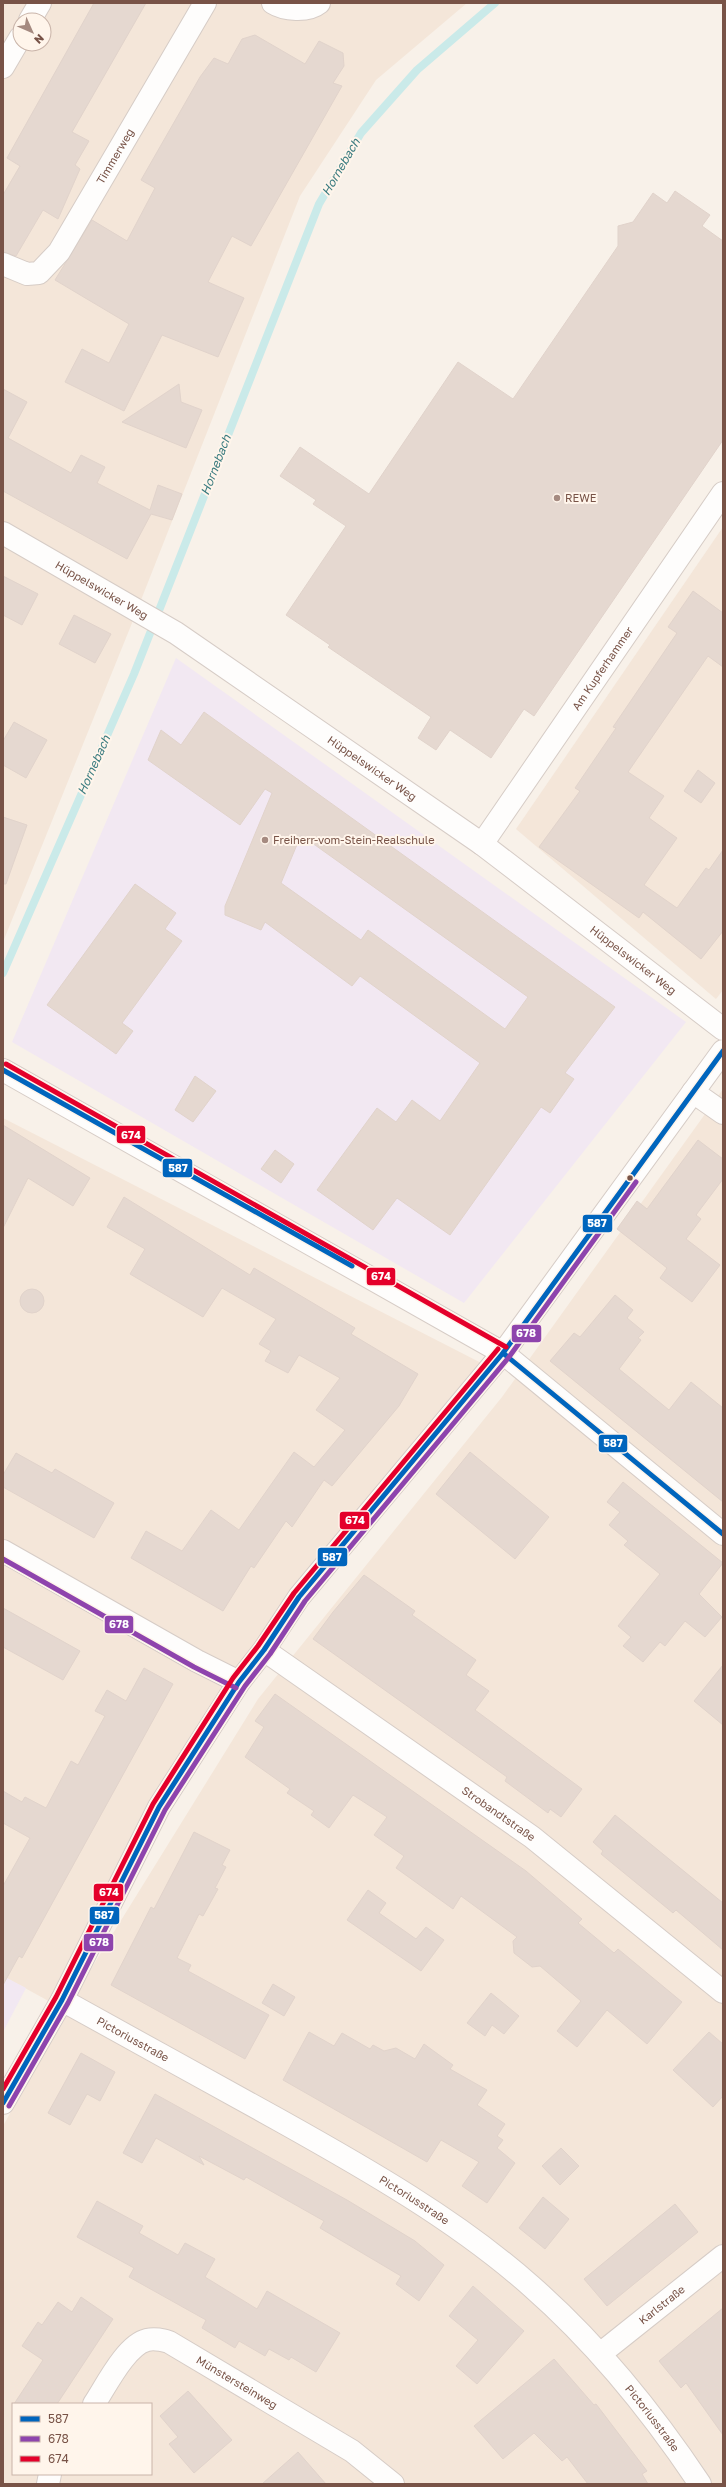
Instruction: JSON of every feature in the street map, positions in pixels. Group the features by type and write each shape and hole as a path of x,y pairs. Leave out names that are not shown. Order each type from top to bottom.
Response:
{"street":[{"path":"35,12 40,3"},
{"name":"Timmerweg","path":"3,264 27,274 39,273 59,252 205,3"},
{"path":"273,3 296,9 315,6 319,3"},
{"path":"3,67 12,52"},
{"name":"Am Kupferhammer","path":"482,844 723,494"},
{"name":"Hüppelswicker Weg","path":"3,533 134,607 171,630 482,844 723,1029"},
{"path":"3,2103 62,2000 159,1808 239,1682 264,1650 299,1597 503,1353 723,1050"},
{"path":"3,1070 503,1353 723,1534"},
{"path":"693,1092 723,1113"},
{"path":"3,1551 196,1661 239,1682"},
{"name":"Strobandtstraße","path":"264,1650 532,1837 723,1992"},
{"name":"Pictoriusstraße","path":"62,2000 359,2164 468,2237 529,2284 600,2354 678,2451 700,2484"},
{"name":"Karlstraße","path":"600,2354 723,2256"},
{"name":"Münstersteinweg","path":"95,2403 124,2358 138,2344 157,2339 169,2342 352,2451 393,2484"}],"shaded area":[{"path":"3,3 467,3 376,80 300,196 130,628 3,942"},
{"path":"723,527 723,990 716,999 516,829"},
{"name":"Freiherr-vom-Stein-Realschule","path":"176,658 686,1022 464,1303 12,1042"},
{"path":"723,1089 723,2484 3,2484 3,2126 81,1985 258,1699 502,1397"},
{"path":"3,1118 491,1368 250,1673 54,2004 3,1976"},
{"path":"3,1976 26,1988 3,2032"}],"building":[{"path":"94,3 146,3 72,132 89,141 75,165 80,169 58,219 43,210 16,256 3,252 3,195 20,166 7,158"},
{"path":"255,35 305,64 319,41 343,53 344,66 333,83 342,86 251,246 232,236 208,282 244,298 218,357 162,335 124,411 65,382 82,349 109,363 129,324 55,280 92,220 127,241 155,188 141,180 200,77 214,58 228,64 242,39"},
{"path":"675,191 710,215 702,226 723,241 723,440 534,716 524,709 491,758 450,730 436,750 418,738 431,717 328,647 330,645 286,615 346,526 313,504 316,500 280,476 300,447 369,494 458,362 513,399 618,246 618,226 633,222 653,193 667,203"},
{"path":"179,384 181,402 202,410 186,448 122,422"},
{"path":"3,389 27,402 8,438 71,473 81,455 105,467 97,483 150,510 158,485 182,494 172,520 151,514 127,559 3,491"},
{"path":"3,576 38,594 22,625 3,615"},
{"path":"693,591 723,613 723,667 708,656 628,772 664,796 649,818 677,838 644,885 677,908 706,868 709,870 723,850 723,931 701,959 643,912 639,918 539,847 580,791 575,788 616,728 613,727 677,633 668,627"},
{"path":"74,615 111,634 95,663 59,644"},
{"path":"204,712 615,1007 565,1073 574,1079 550,1113 541,1107 450,1235 397,1198 373,1230 317,1190 377,1108 396,1122 412,1100 440,1121 480,1063 360,976 352,986 265,922 261,930 225,915 225,906 272,793 265,789 240,825 148,760 161,730 181,745","holes":["301,835 528,997 505,1029 368,930 361,940 281,883"]},
{"path":"14,722 47,740 26,778 3,765 3,741"},
{"path":"698,770 715,783 701,803 684,791"},
{"path":"3,817 27,825 6,884 3,884"},
{"path":"135,884 176,913 165,929 182,941 122,1023 133,1031 116,1054 47,1005"},
{"path":"195,1076 216,1091 193,1122 175,1110"},
{"path":"3,1125 90,1178 73,1206 28,1178 3,1228"},
{"path":"698,1140 723,1159 723,1179 696,1215 701,1219 686,1239 720,1265 692,1302 660,1278 667,1268 617,1229 637,1201 647,1209"},
{"path":"275,1150 294,1164 281,1183 261,1169"},
{"path":"124,1197 250,1275 254,1268 355,1328 351,1334 418,1374 399,1406 332,1486 324,1480 292,1527 286,1521 254,1568 251,1566 223,1611 131,1558 146,1531 182,1551 211,1510 239,1530 294,1452 314,1467 345,1430 316,1410 340,1378 299,1355 288,1373 265,1361 271,1351 259,1344 276,1319 222,1288 203,1317 130,1274 145,1249 107,1227"},
{"path":"32,1289 37,1290 43,1296 43,1306 37,1312 32,1313 27,1312 21,1306 20,1301 21,1296 27,1290"},
{"path":"615,1295 633,1310 627,1318 644,1332 638,1338 641,1340 619,1369 669,1410 691,1382 723,1408 723,1502 550,1361 574,1333 580,1337"},
{"path":"470,1452 549,1517 515,1559 436,1494"},
{"path":"16,1453 52,1473 55,1469 114,1503 94,1538 3,1487 3,1475"},
{"path":"623,1482 723,1563 699,1594 722,1617 705,1637 685,1621 665,1646 660,1642 643,1662 623,1646 631,1637 618,1626 660,1574 624,1545 628,1541 609,1525 620,1512 607,1502"},
{"path":"364,1575 415,1611 412,1615 476,1660 466,1675 489,1691 475,1710 582,1789 561,1817 550,1809 548,1813 505,1781 507,1777 313,1639"},
{"path":"3,1608 80,1651 63,1680 3,1647"},
{"path":"723,1665 723,1725 694,1701"},
{"path":"144,1668 173,1684 22,1958 19,1956 3,1985 3,1886 30,1838 3,1823 3,1791 22,1802 25,1797 46,1808 71,1761 78,1765 105,1716 95,1711 107,1690 126,1701"},
{"path":"275,1694 526,1871 582,1919 578,1923 614,1953 618,1949 682,2002 647,2044 607,2010 577,2047 557,2031 581,2001 540,1966 532,1967 514,1953 513,1941 517,1937 461,1896 453,1909 396,1868 404,1856 374,1835 387,1817 353,1795 329,1828 311,1815 314,1811 287,1793 290,1789 245,1757 264,1727 255,1721"},
{"path":"615,1815 723,1903 723,1950 676,1910 673,1913 601,1854 603,1851 593,1842"},
{"path":"194,1832 230,1850 222,1865 226,1867 215,1888 218,1889 203,1916 199,1914 177,1958 191,1965 188,1971 269,2015 245,2059 111,1985 151,1907 154,1909"},
{"path":"368,1890 386,1903 379,1913 416,1939 426,1927 444,1940 421,1971 347,1920"},
{"path":"273,1984 295,1997 284,2016 262,2003"},
{"path":"491,1993 519,2016 504,2034 492,2025 485,2036 467,2023"},
{"path":"309,2032 334,2046 342,2033 370,2049 373,2045 384,2051 396,2048 415,2059 424,2044 453,2065 450,2069 487,2090 477,2105 505,2124 497,2136 503,2140 497,2148 515,2163 487,2203 462,2186 479,2162 441,2140 427,2162 283,2080"},
{"path":"709,2032 723,2044 723,2096 713,2107 673,2070"},
{"path":"81,2053 115,2072 100,2101 87,2094 70,2125 48,2113"},
{"path":"155,2094 347,2200 415,2241 444,2265 419,2301 396,2284 401,2276 320,2228 324,2221 246,2177 244,2180 199,2156 204,2165 156,2138 142,2163 123,2153"},
{"path":"561,2148 579,2166 560,2185 542,2166"},
{"path":"543,2197 569,2219 545,2249 519,2228"},
{"path":"97,2201 143,2226 139,2233 178,2255 185,2243 215,2259 205,2277 257,2309 267,2291 340,2333 316,2372 291,2357 289,2360 269,2349 265,2356 239,2341 235,2348 202,2328 206,2320 129,2277 134,2268 77,2237"},
{"path":"675,2204 698,2232 607,2306 584,2279"},
{"path":"473,2286 524,2331 477,2384 456,2366 478,2340 449,2316"},
{"path":"81,2297 113,2319 58,2403 15,2403 43,2360 22,2346 38,2322 42,2325 58,2302 72,2312"},
{"path":"723,2308 723,2435 686,2383 681,2388 659,2361"},
{"path":"554,2359 594,2405 596,2404 647,2471 642,2474 648,2484 588,2484 567,2457 562,2461 534,2433 503,2459 474,2426"},
{"path":"188,2391 232,2440 194,2473 169,2444 178,2437 160,2416"},
{"path":"298,2452 326,2484 262,2484"}],"waterway":[{"name":"Hornebach","path":"3,973 134,674 319,204 361,133 417,70 495,3"}],"transit line":[{"name":"587","path":"3,2103 62,2000 159,1807 239,1682 264,1650 299,1597 503,1353 723,1051"},
{"name":"674","path":"6,1064 506,1347"},
{"name":"587","path":"3,1070 352,1266"},
{"name":"678","path":"9,2106 68,2003 165,1810 245,1686 270,1654 305,1601 509,1357 636,1182"},
{"name":"674","path":"3,2089 56,1997 153,1804 233,1678 258,1646 294,1593 498,1349"},
{"name":"587","path":"503,1353 723,1534"},
{"name":"678","path":"3,1559 194,1667 236,1688"}],"place":[{"name":"REWE","path":"557,498"},
{"name":"Freiherr-vom-Stein-Realschule","path":"265,840"}]}
